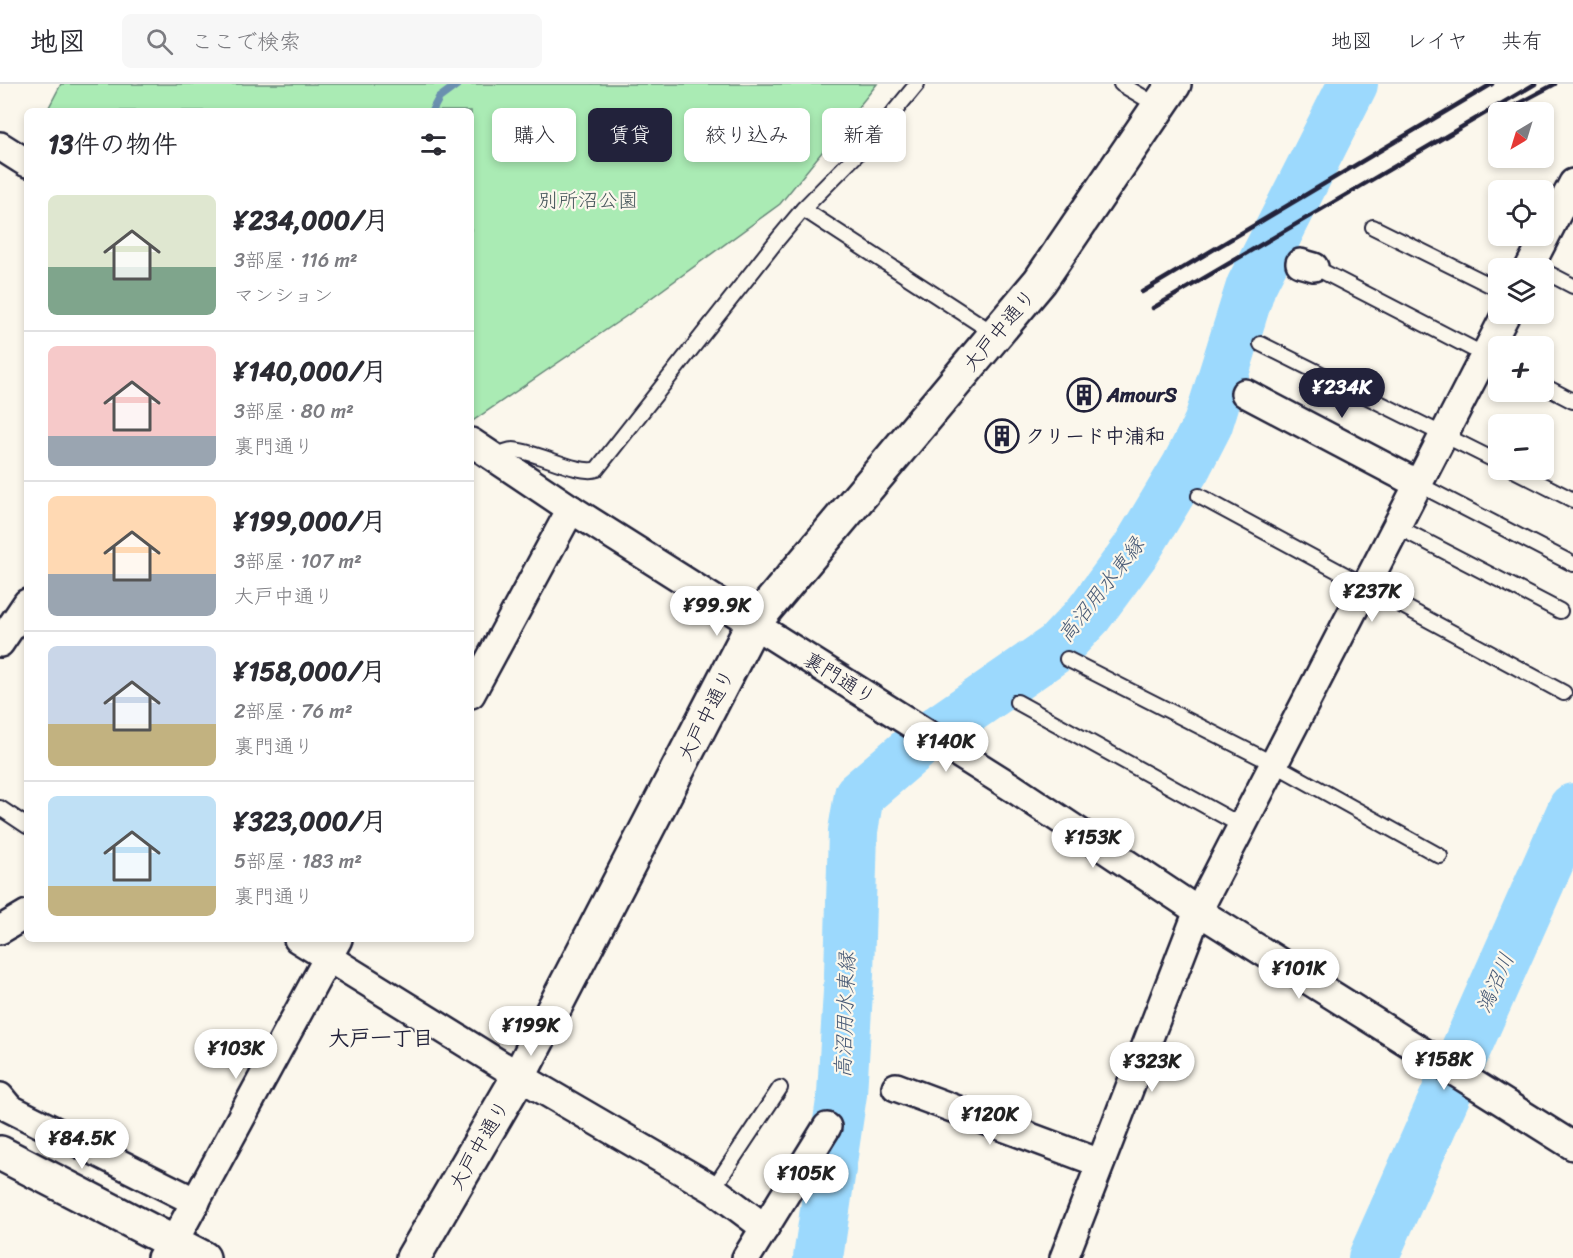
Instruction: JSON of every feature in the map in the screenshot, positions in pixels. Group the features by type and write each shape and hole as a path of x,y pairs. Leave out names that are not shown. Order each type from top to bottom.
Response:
{"street":[{"name":"大戸中通り","path":"413,1258 519,1076 753,624 1040,281 1167,95"},
{"path":"0,146 24,161"},
{"path":"1541,258 1570,194"},
{"path":"1064,1258 1198,911 1444,433 1488,364"},
{"path":"1245,393 1418,484"},
{"name":"裏門通り","path":"474,444 571,509 1013,788 1198,911 1573,1146"},
{"path":"474,680 571,509"},
{"path":"1,638 24,607"},
{"path":"0,930 24,916"},
{"path":"310,942 333,948 519,1076 713,1189 765,1228"},
{"path":"167,1250 196,1202 333,948"},
{"path":"896,1087 1100,1163"},
{"path":"0,1097 9,1108 196,1202"},
{"path":"746,1258 827,1127"},
{"path":"0,1153 167,1250 203,1258"}],"lane":[{"path":"495,457 511,450 578,468 597,469 803,209 870,141 917,84"},
{"path":"1121,84 1167,95"},
{"path":"803,209 995,334"},
{"path":"1373,227 1488,284"},
{"path":"1307,265 1488,357"},
{"path":"1554,277 1573,286"},
{"path":"1261,344 1488,457"},
{"path":"1554,391 1573,401"},
{"path":"1534,480 1573,500"},
{"path":"1418,484 1573,564"},
{"path":"1199,496 1564,693"},
{"path":"1396,526 1560,611"},
{"path":"1066,659 1274,764 1440,856"},
{"path":"1017,702 1242,826"},
{"path":"0,808 24,824"},
{"path":"713,1189 780,1088"}],"green space":[{"name":"別所沼公園","path":"61,84 877,84 858,108 822,108 822,152 780,204 625,317 474,420 474,108 49,108"}],"waterway":[{"path":"434,108 439,98 458,84"},
{"name":"高沼用水東縁","path":"818,1258 842,1094 849,974 853,831 859,795 921,742 1058,647 1088,615 1136,550 1186,467 1208,424 1251,286 1353,84"},
{"name":"鴻沼川","path":"1373,1258 1573,808"}],"railway":[{"path":"1142,292 1492,84"},
{"path":"1153,308 1535,84"},
{"path":"1521,102 1555,84"}],"place":[{"name":"AmourS","path":"1084,395"},
{"name":"クリード中浦和","path":"1002,436"}],"district":[{"name":"大戸一丁目","path":"381,1038"}]}
